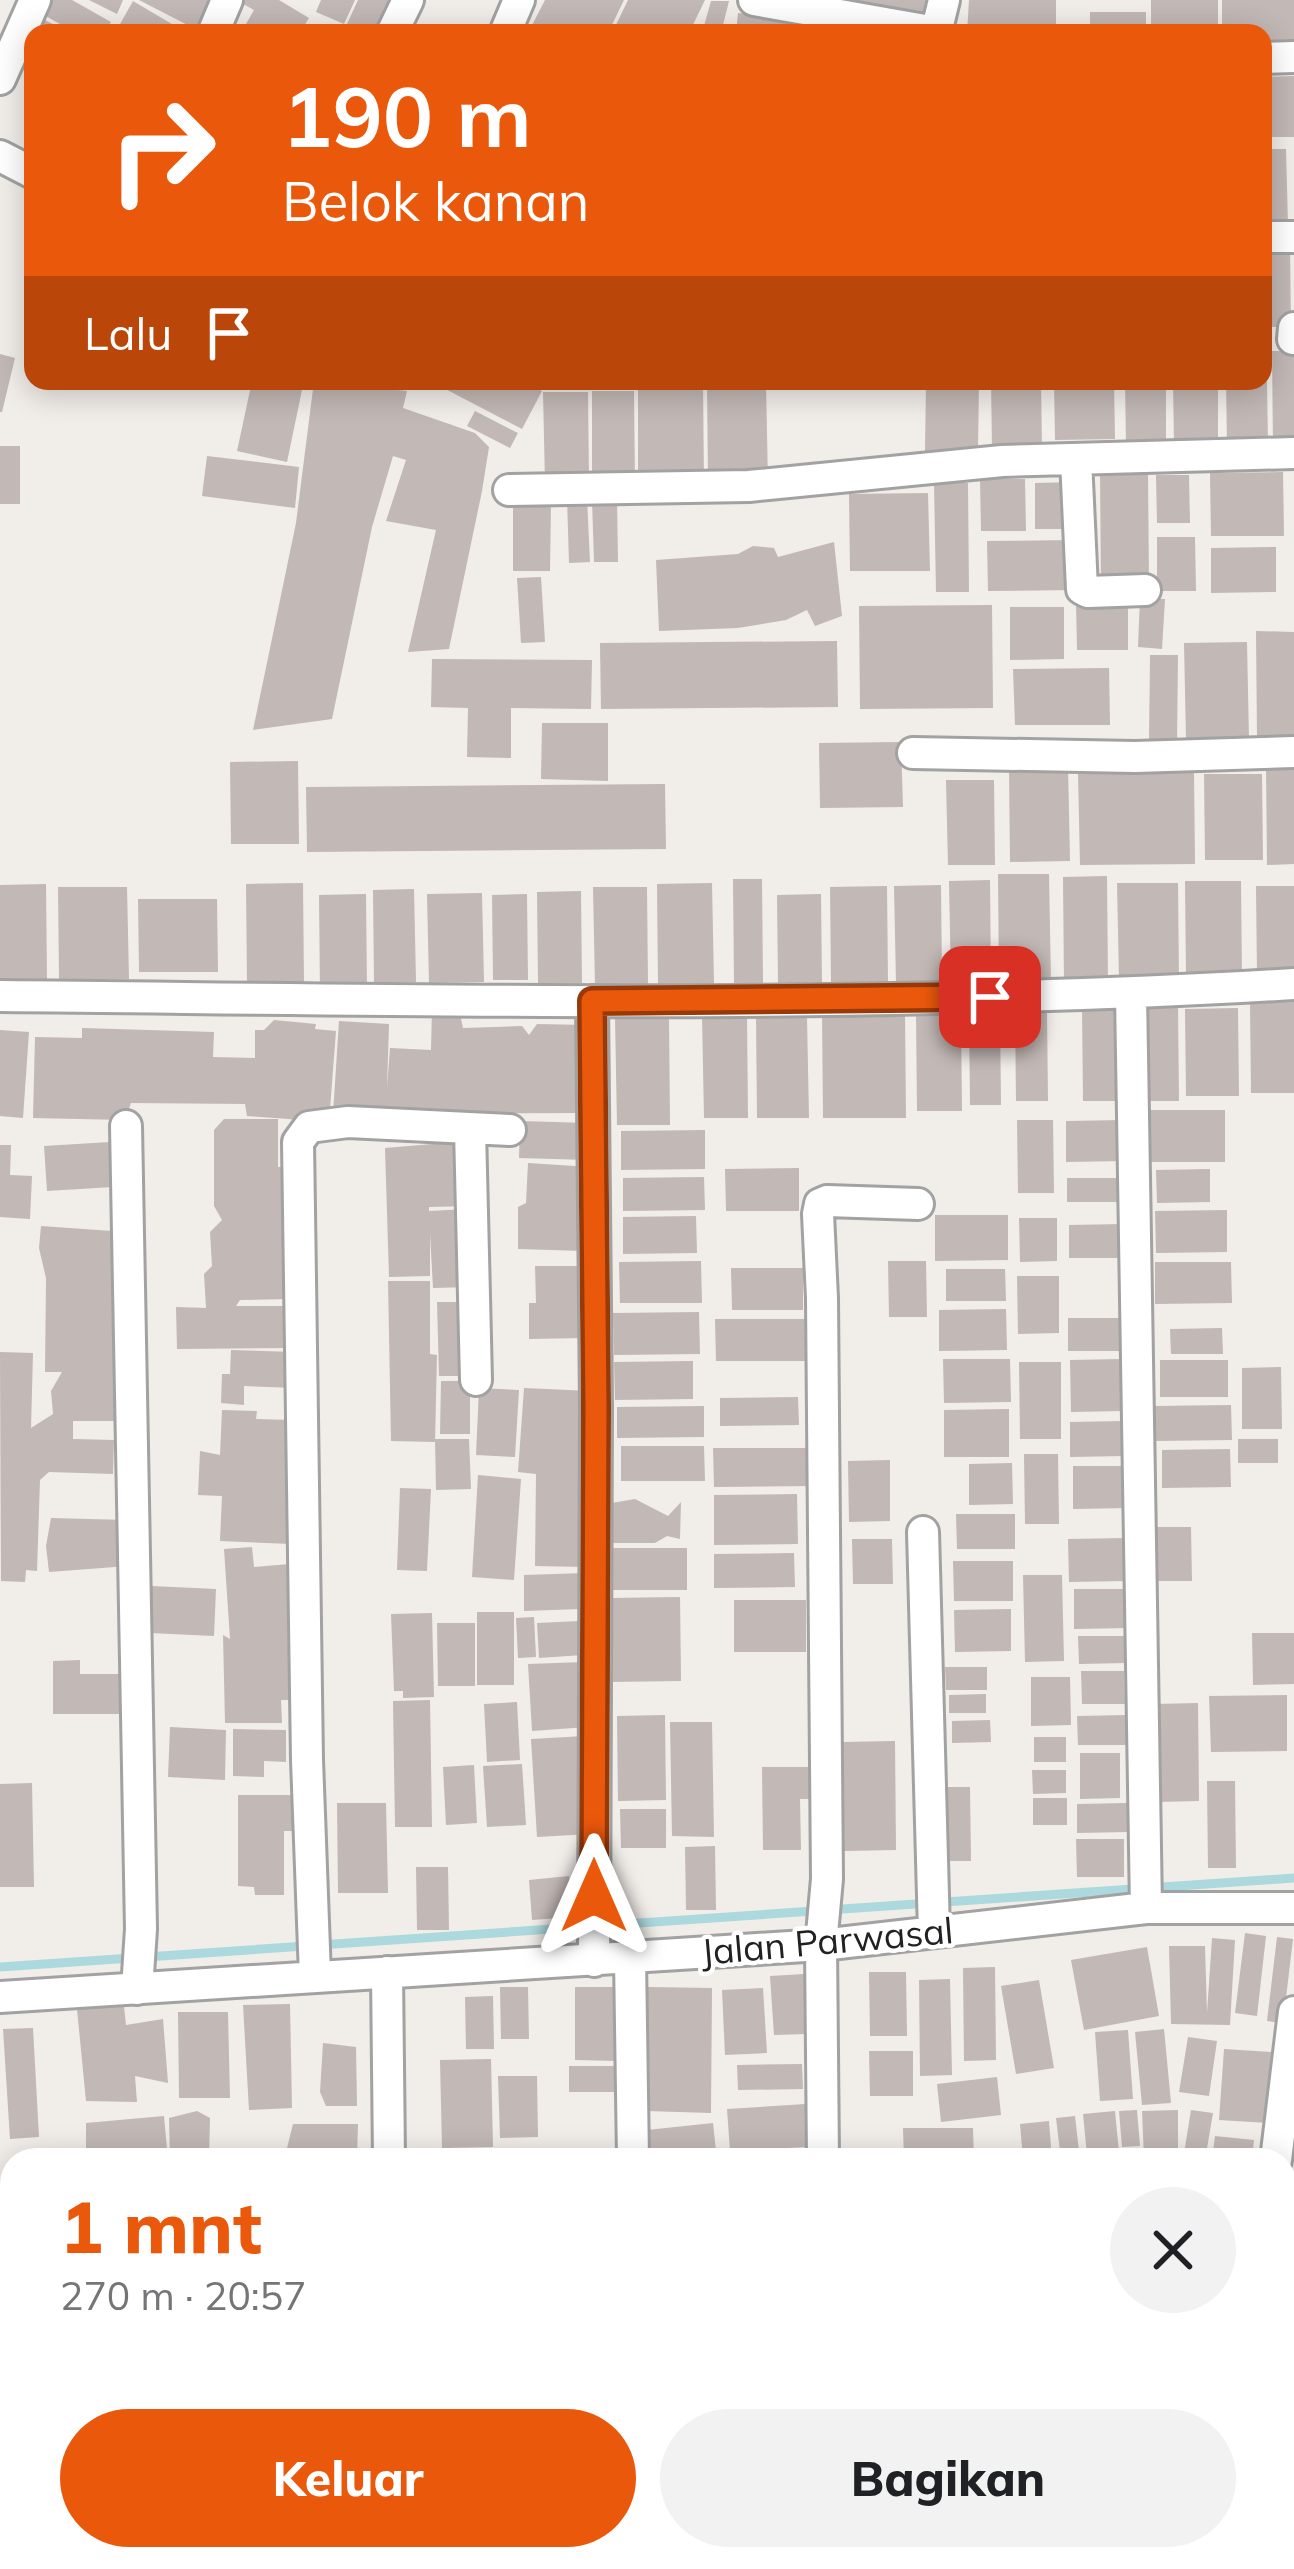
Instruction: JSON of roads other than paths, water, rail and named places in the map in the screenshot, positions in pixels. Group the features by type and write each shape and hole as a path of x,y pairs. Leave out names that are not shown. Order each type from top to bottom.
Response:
{"street":[{"path":"754,0 886,24"},
{"path":"0,79 24,25"},
{"path":"1293,339 1294,328"},
{"path":"509,490 749,486 921,467 1294,453"},
{"path":"1076,459 1082,589 1145,590"},
{"path":"913,753 1135,757 1294,752"},
{"path":"0,996 592,1001 1131,994 1294,984"},
{"path":"1131,994 1145,1908"},
{"path":"592,1001 595,1948"},
{"path":"315,1965 298,1142 309,1127 348,1122 510,1130"},
{"path":"126,1126 139,1977"},
{"path":"470,1129 476,1380"},
{"path":"823,2148 827,1879 823,1298 818,1214 820,1204 827,1202 918,1204"},
{"path":"923,1532 934,1910"},
{"name":"Jalan Parwasal","path":"0,1997 139,1977 315,1965 387,1972 595,1948 630,1958 823,1934 934,1910 1294,1908"},
{"path":"630,1958 634,2148"},
{"path":"387,1972 389,2148"},
{"path":"1277,2148 1294,2012"}],"waterway":[{"path":"0,1967 1294,1878"}]}
